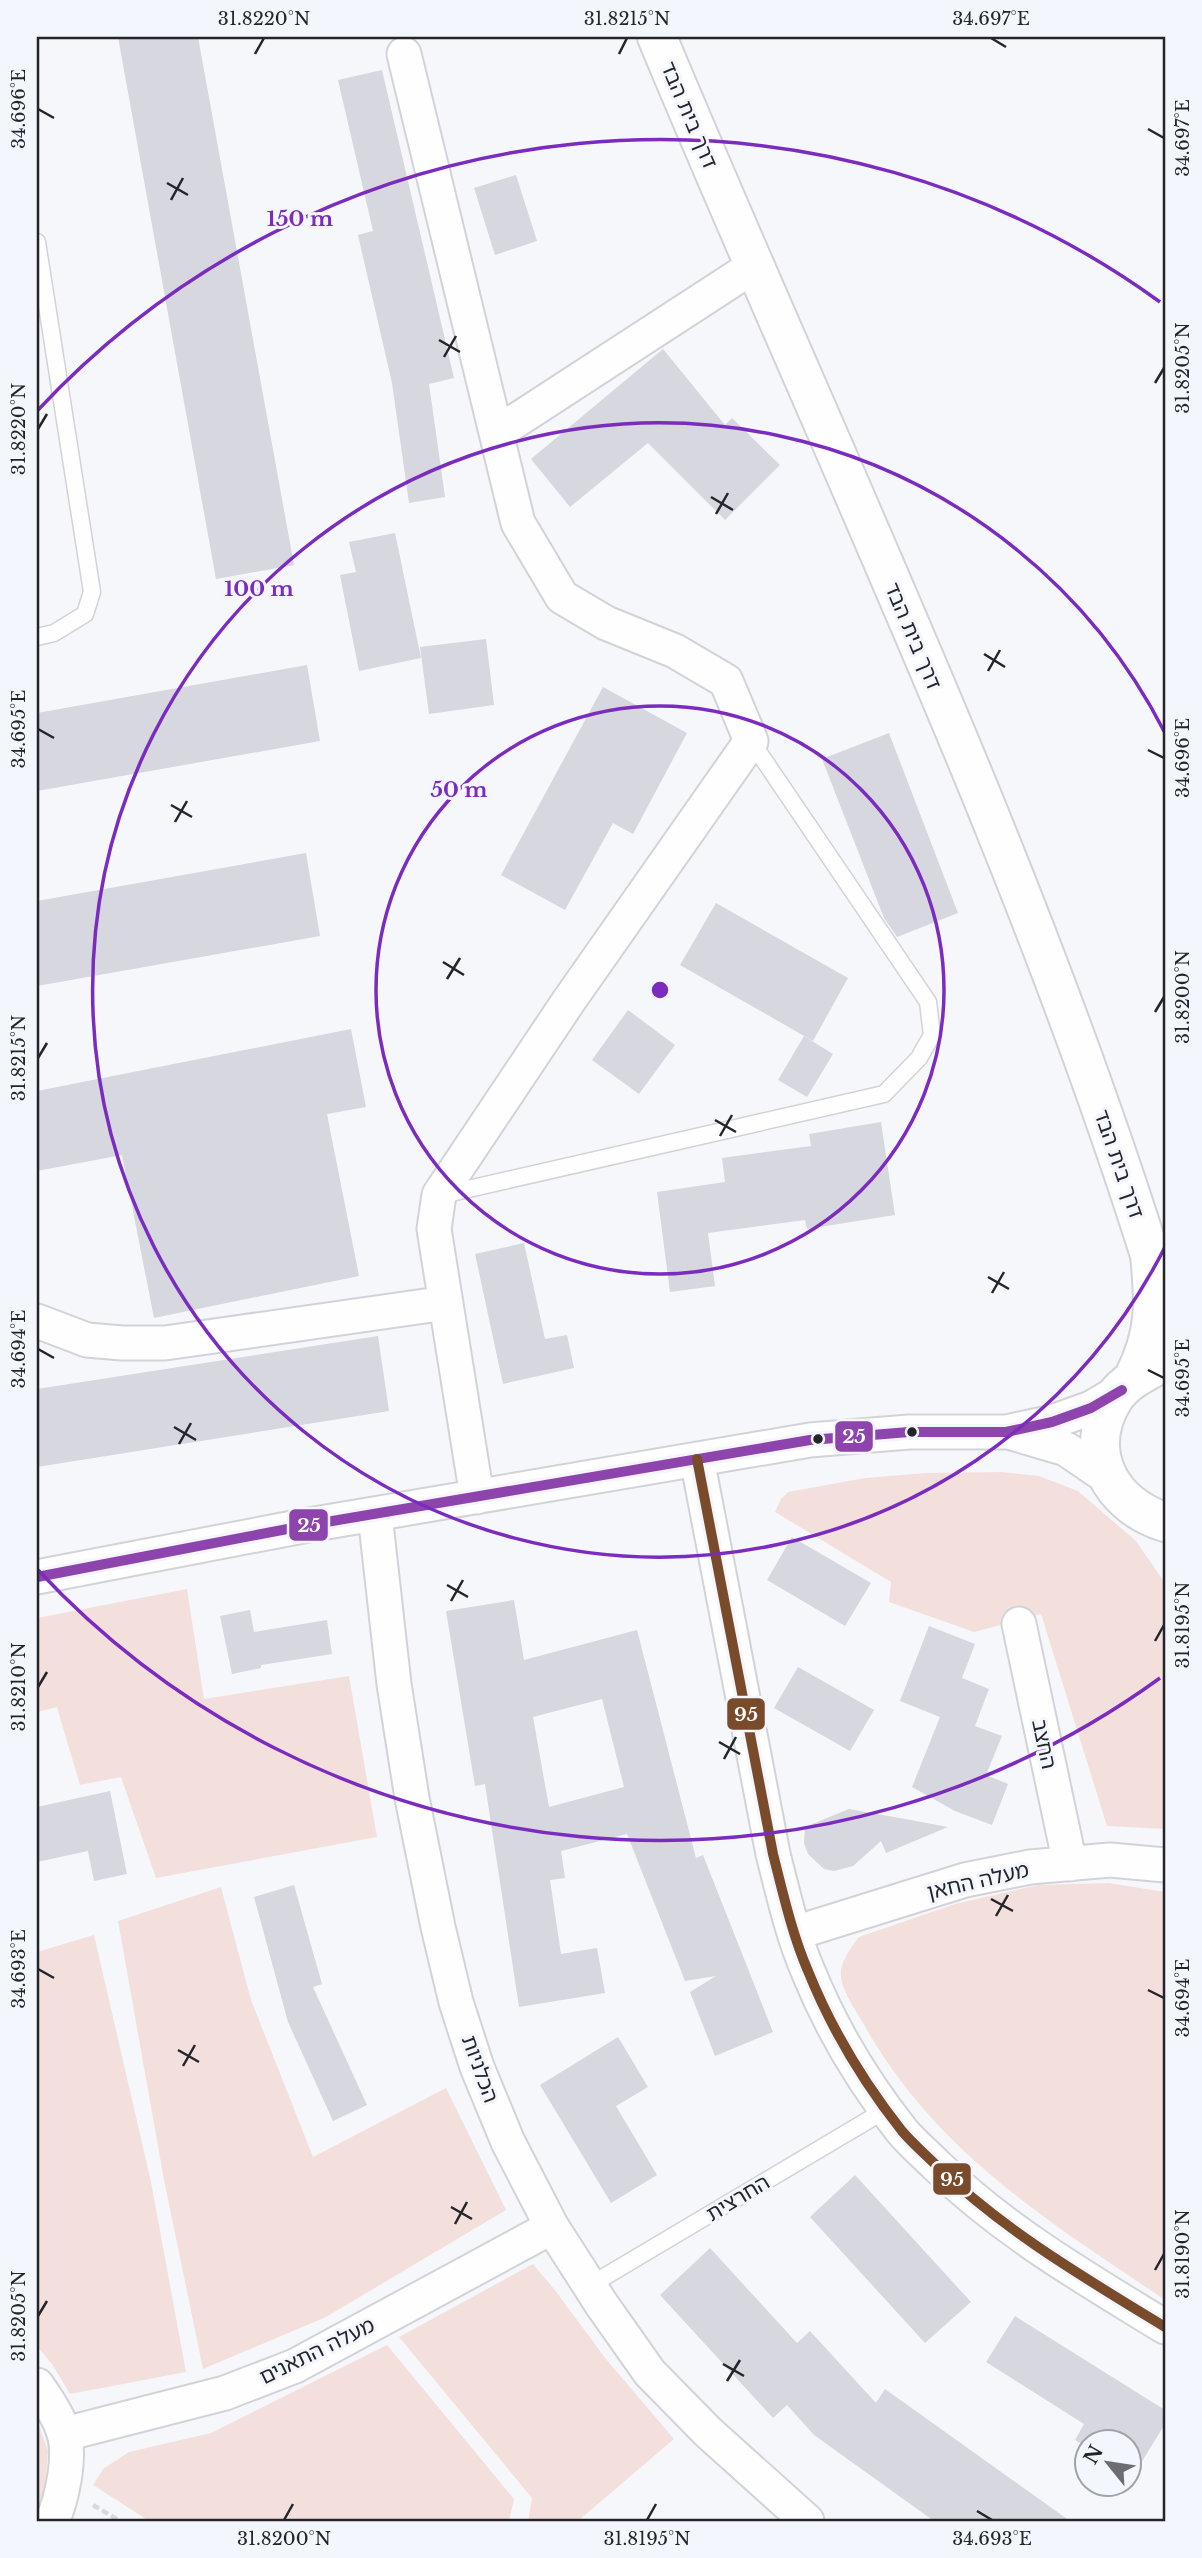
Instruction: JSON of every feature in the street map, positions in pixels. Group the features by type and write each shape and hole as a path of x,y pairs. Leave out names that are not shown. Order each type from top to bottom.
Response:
{"street":[{"name":"דרך בית הבד","path":"657,37 1013,874 1074,1030 1146,1244 1165,1280"},
{"path":"404,54 518,523 562,597 606,623 675,651 726,681 751,741 568,1002 439,1195 434,1229 477,1497"},
{"path":"497,433 754,267"},
{"name":"דרך בית הבד","path":"1107,1477 1100,1450 1103,1423 1114,1397 1140,1377 1152,1325 1154,1293 1146,1244"},
{"path":"37,1321 87,1340 165,1343 446,1303"},
{"path":"37,1577 810,1440 909,1432 1006,1432 1052,1422 1091,1408 1140,1377"},
{"path":"1006,1432 1066,1449 1107,1477 1123,1500 1161,1524"},
{"path":"697,1460 773,1854 807,1970 835,2028 903,2133 990,2213 1041,2250 1165,2328"},
{"name":"הכלניות","path":"375,1515 394,1684 412,1798 456,2002 477,2067 508,2142 552,2227 589,2286 650,2373 708,2432 807,2521"},
{"name":"החצב","path":"1019,1624 1070,1864"},
{"name":"מעלה החאן","path":"795,1933 965,1880 1030,1867 1110,1860 1165,1865"},
{"name":"מעלה התאנים","path":"65,2434 225,2393 295,2365 552,2227"},
{"path":"37,2385 65,2434 66,2465 59,2507 52,2521"}],"lane":[{"path":"37,242 92,592 85,614 54,633 37,636"},
{"path":"439,1195 884,1094 919,1058 932,1035 928,1002 751,741"},
{"name":"החרצית","path":"589,2286 887,2109"}],"shaded area":[{"path":"1002,1472 1039,1476 1078,1491 1136,1541 1165,1583 1165,1829 1107,1826 1041,1614 974,1632 889,1602 891,1582 775,1512 788,1492 865,1478 926,1473"},
{"path":"187,1589 204,1699 349,1676 377,1837 156,1878 121,1777 80,1785 57,1707 37,1712 37,1618"},
{"path":"1109,1883 1165,1892 1165,2300 1037,2211 959,2146 924,2109 892,2069 848,1998 841,1977 844,1961 859,1937 955,1904 1038,1885"},
{"path":"221,1887 251,2000 313,2157 446,2088 506,2210 326,2317 203,2369 164,2180 118,1921"},
{"path":"94,1935 151,2182 186,2372 70,2394 52,2364 37,2346 37,1952"},
{"path":"533,2264 606,2359 674,2439 578,2521 528,2521 532,2498 399,2337"},
{"path":"387,2345 514,2499 509,2521 149,2521 93,2485 103,2469 129,2452 211,2433"},
{"path":"37,2420 48,2451 43,2509 37,2521"}],"building":[{"path":"118,37 198,37 294,565 216,579"},
{"path":"382,70 454,378 429,384 445,497 409,503 392,383 358,235 373,231 338,80"},
{"path":"516,175 537,241 495,255 474,188"},
{"path":"663,349 725,425 732,418 780,465 725,520 648,443 570,507 531,459"},
{"path":"395,533 421,658 359,671 340,575 356,572 349,542"},
{"path":"486,639 494,705 429,714 420,647"},
{"path":"307,665 320,741 37,791 37,713"},
{"path":"603,687 687,733 633,834 613,823 565,910 501,875"},
{"path":"889,733 958,913 897,937 884,918 822,759"},
{"path":"306,853 320,936 37,986 37,901"},
{"path":"716,903 848,978 813,1041 680,965"},
{"path":"628,1010 675,1045 639,1094 592,1060"},
{"path":"351,1029 366,1107 327,1114 359,1276 154,1318 122,1155 37,1171 37,1091"},
{"path":"804,1036 833,1054 807,1097 778,1080"},
{"path":"881,1122 895,1215 807,1229 805,1220 708,1233 715,1286 670,1292 657,1192 725,1182 722,1158 811,1146 809,1134"},
{"path":"524,1243 545,1339 567,1335 574,1368 503,1384 475,1254"},
{"path":"378,1336 389,1411 37,1467 37,1389"},
{"path":"792,1537 871,1583 845,1626 767,1580"},
{"path":"514,1600 524,1660 637,1630 696,1858 703,1855 773,2032 715,2056 690,1992 716,1976 685,1981 627,1834 561,1851 565,1878 550,1880 561,1954 597,1948 605,1993 519,2007 485,1784 475,1786 446,1611","holes":["602,1699 624,1787 549,1807 533,1717"]},
{"path":"250,1610 254,1632 327,1620 332,1654 261,1665 261,1668 232,1674 220,1616"},
{"path":"929,1626 975,1644 962,1678 989,1689 975,1726 1002,1736 986,1775 1008,1784 992,1825 955,1811 912,1787 940,1717 900,1701"},
{"path":"798,1667 874,1710 850,1751 774,1708"},
{"path":"110,1791 127,1874 94,1881 88,1851 37,1862 37,1807"},
{"path":"849,1809 948,1827 886,1853 881,1841 853,1866 834,1871 824,1869 808,1854 804,1843 805,1827"},
{"path":"294,1885 322,1984 313,1987 367,2105 333,2121 288,2022 254,1897"},
{"path":"618,2037 648,2087 616,2106 657,2175 611,2203 540,2085"},
{"path":"855,2175 971,2302 925,2343 810,2217"},
{"path":"710,2248 797,2343 810,2331 876,2403 885,2389 1070,2521 934,2521 814,2435 787,2405 773,2418 660,2295"},
{"path":"1015,2316 1165,2410 1165,2424 1142,2461 1142,2428 1082,2428 1084,2424 986,2362"}],"transit line":[{"name":"25","path":"37,1577 303,1526 810,1440 909,1432 1006,1432 1052,1422 1091,1408 1122,1390"},
{"name":"95","path":"697,1459 773,1854 802,1957 838,2034 875,2094 902,2131 962,2189 1046,2252 1165,2327"}]}
